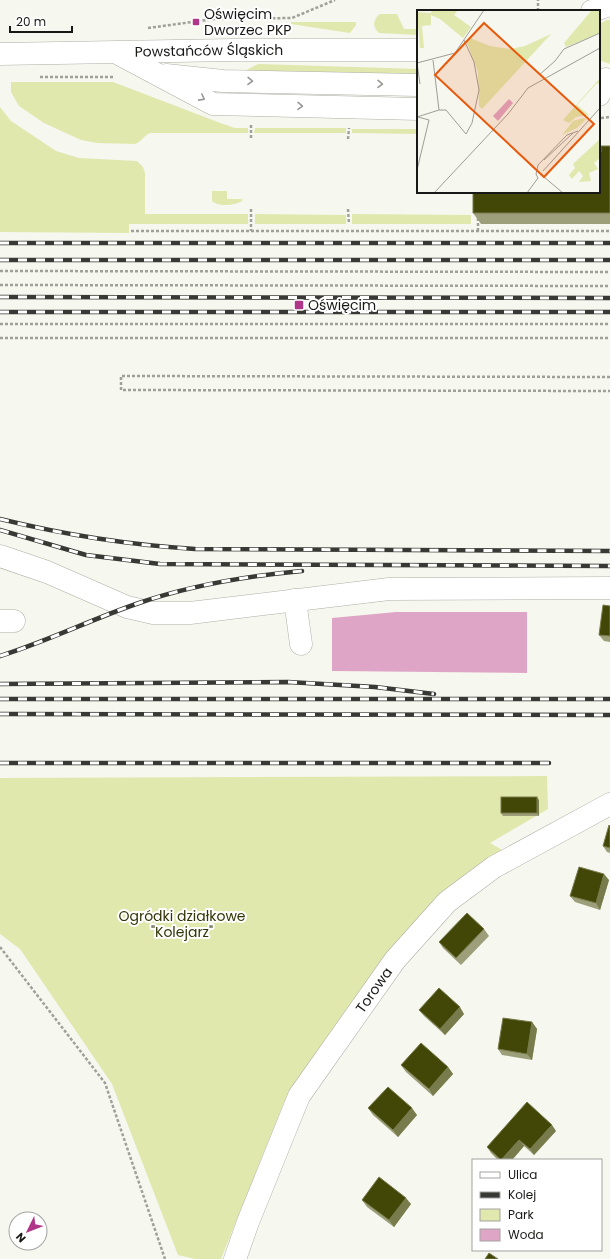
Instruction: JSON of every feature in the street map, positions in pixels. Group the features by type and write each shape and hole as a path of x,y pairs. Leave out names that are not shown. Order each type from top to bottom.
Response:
{"street":[{"path":"595,10 610,5 609,0"},
{"path":"232,50 225,62 223,81 227,98 233,105"},
{"name":"Powstańców Śląskich","path":"0,54 232,50 417,50"},
{"path":"118,53 213,104 417,109"},
{"path":"155,73 223,81 417,85"},
{"path":"0,556 60,578 115,602 153,613 190,613 360,591 406,588 610,588"},
{"path":"295,600 301,644"},
{"name":"Torowa","path":"235,1259 248,1222 299,1096 395,960 447,902 494,867 610,804"}],"path":[{"path":"142,29 214,19 292,18 335,0"},
{"path":"39,77 116,78"},
{"path":"600,118 610,117"},
{"path":"348,139 349,124"},
{"path":"251,125 251,139"},
{"path":"251,209 251,231"},
{"path":"348,209 349,224"},
{"path":"478,231 478,214 481,214"},
{"path":"555,224 555,231"},
{"path":"131,231 610,231"},
{"path":"0,271 610,272"},
{"path":"0,285 610,286"},
{"path":"0,324 610,324"},
{"path":"0,338 610,338"},
{"path":"610,377 121,376 121,390 610,391"},
{"path":"0,947 105,1083 164,1259"}],"green space":[{"path":"380,14 397,14 404,29 417,29 417,35 379,33 374,26 376,18"},
{"path":"610,20 610,64 600,60 600,24"},
{"path":"291,22 356,22 356,25 350,33 291,24"},
{"path":"258,64 417,69 417,75 241,73"},
{"path":"11,82 113,82 223,124 235,128 248,128 248,133 151,133 135,144 97,143 81,140 44,123 19,106 11,92"},
{"path":"0,107 11,121 56,151 79,158 137,161 143,167 145,173 145,214 248,214 248,224 129,224 129,233 0,232"},
{"path":"255,128 346,128 346,133 254,133"},
{"path":"352,129 417,129 417,134 352,133"},
{"path":"212,191 227,191 227,199 243,200 232,205 218,204 212,201"},
{"path":"255,214 346,215 346,224 255,224"},
{"path":"352,214 471,215 471,224 352,224"},
{"name":"Ogródki działkowe \"Kolejarz\"","path":"547,776 548,809 490,843 504,851 467,873 418,923 344,1014 284,1102 221,1259 195,1259 178,1255 112,1084 20,949 0,934 0,778"}],"water":[{"path":"396,612 527,612 527,673 332,671 332,618"}],"building":[{"path":"601,146 610,146 610,213 473,213 473,193 600,193"},
{"path":"603,605 610,606 610,636 599,635"},
{"path":"501,797 537,797 537,813 501,813"},
{"path":"609,825 610,826 610,848 603,846"},
{"path":"579,867 604,874 596,903 570,896"},
{"path":"467,913 484,929 456,958 439,942"},
{"path":"439,988 460,1007 440,1029 419,1010"},
{"path":"503,1018 532,1022 527,1054 498,1049"},
{"path":"421,1043 448,1067 429,1089 401,1065"},
{"path":"388,1087 412,1108 393,1130 368,1108"},
{"path":"527,1102 552,1125 530,1149 519,1140 502,1159 500,1159 487,1147"},
{"path":"379,1177 406,1198 389,1220 362,1200"},
{"path":"489,1253 498,1259 485,1259"}],"railway":[{"path":"0,243 610,243"},
{"path":"0,260 610,260"},
{"path":"0,297 610,298"},
{"path":"0,312 610,312"},
{"path":"0,519 49,530 97,538 146,545 195,549 610,551"},
{"path":"0,530 86,555 160,564 610,566"},
{"path":"0,656 35,644 122,609 179,591 220,582 302,571"},
{"path":"0,684 288,682 375,687 434,694"},
{"path":"0,699 610,699"},
{"path":"0,714 610,715"},
{"path":"0,763 549,763"}],"place":[{"name":"Oświęcim Dworzec PKP","path":"196,22"},
{"name":"Oświęcim","path":"299,305"}]}
